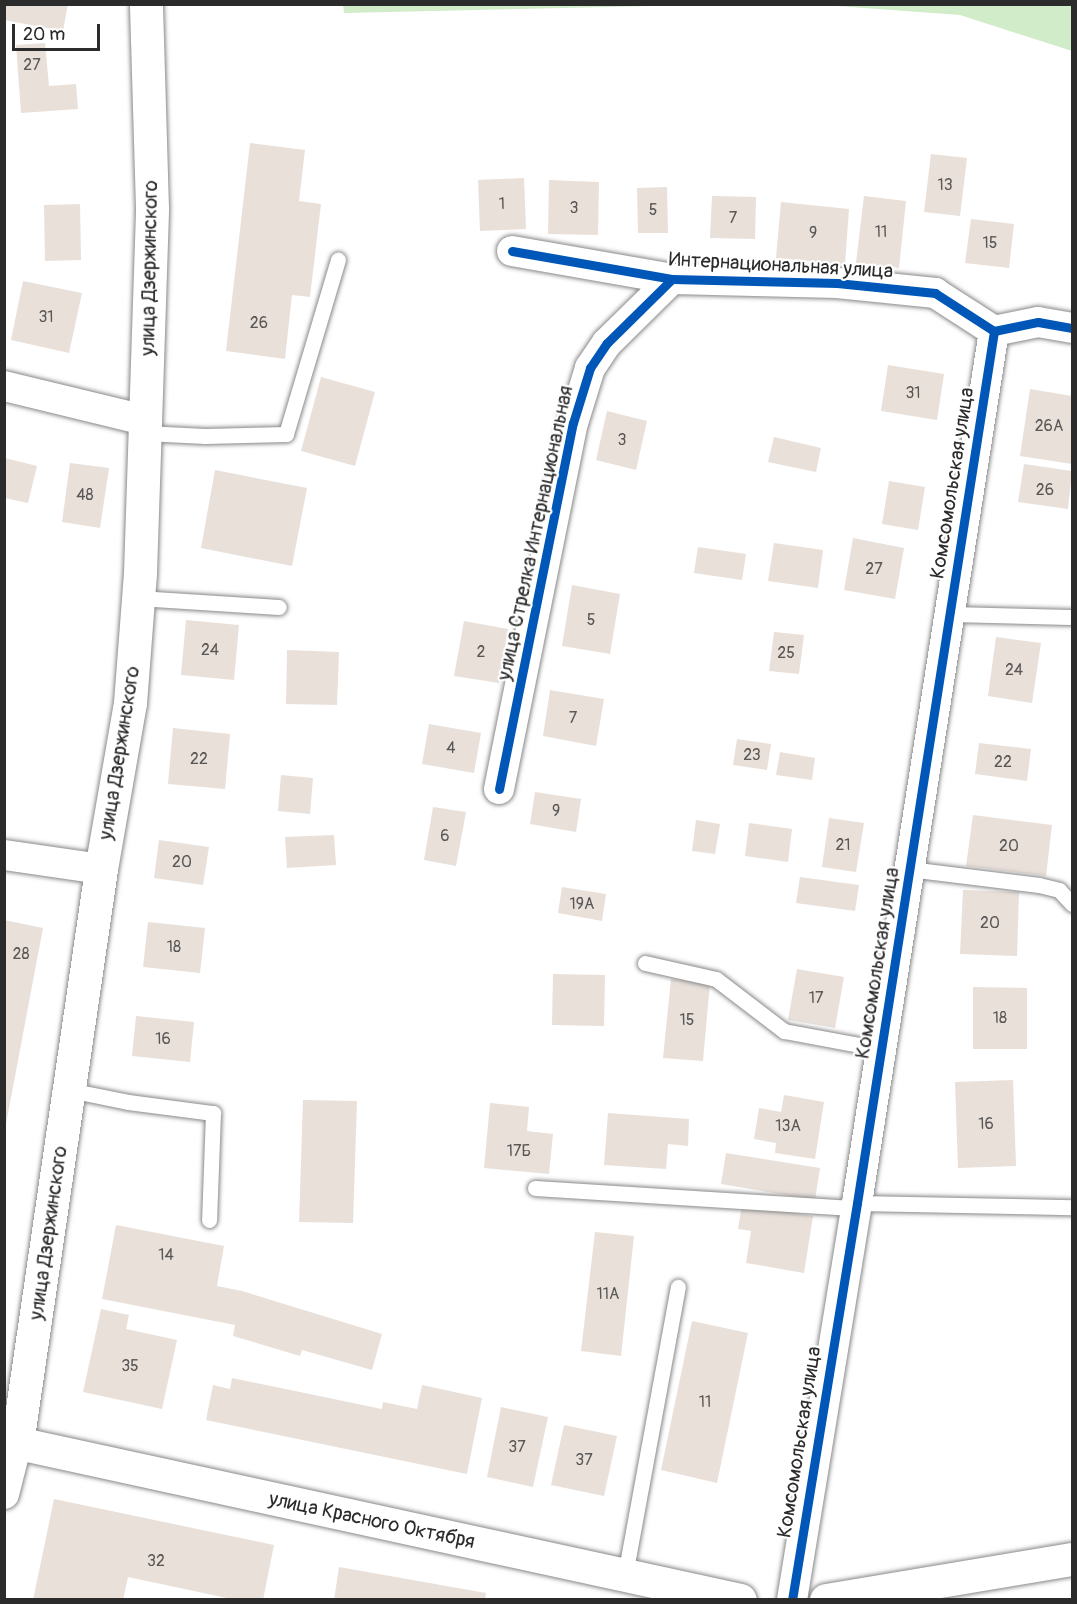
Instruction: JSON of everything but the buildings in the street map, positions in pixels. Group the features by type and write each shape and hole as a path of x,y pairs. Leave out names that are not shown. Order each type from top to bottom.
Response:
{"main road":[{"name":"улица Дзержинского","path":"11,1441 69,1090 101,869 130,703 138,598 152,208 146,4"},
{"name":"улица Красного Октября","path":"11,1441 740,1599"},
{"path":"826,1599 1072,1559"}],"street":[{"name":"Интернациональная улица","path":"512,251 672,279 837,283 935,293 994,331"},
{"name":"улица Стрелка Интернациональная","path":"499,789 573,423 590,369 607,343 672,279"},
{"path":"994,331 1038,322 1072,328"},
{"name":"Комсомольская улица","path":"792,1599 857,1205 994,331"},
{"path":"4,386 145,426"},
{"path":"4,855 101,869"},
{"name":"улица Дзержинского","path":"4,1494 11,1441"}],"lane":[{"path":"145,426 205,436 286,434 338,260"},
{"path":"138,598 279,607"},
{"path":"949,614 1072,617"},
{"path":"909,869 1039,885 1059,890 1072,904"},
{"path":"645,963 716,979 784,1031 881,1049"},
{"path":"69,1090 128,1102 213,1113 209,1220"},
{"path":"535,1188 857,1205 1072,1207"},
{"path":"625,1575 678,1287"}],"green space":[{"path":"343,4 696,4 696,5 344,13"},
{"path":"823,5 1072,5 1072,51 960,15"}],"cycle path":[{"path":"512,251 672,279 837,283 935,293 994,331 1038,322 1072,328"},
{"path":"499,789 573,423 590,368 607,343 672,279"},
{"path":"792,1600 994,331"}]}
